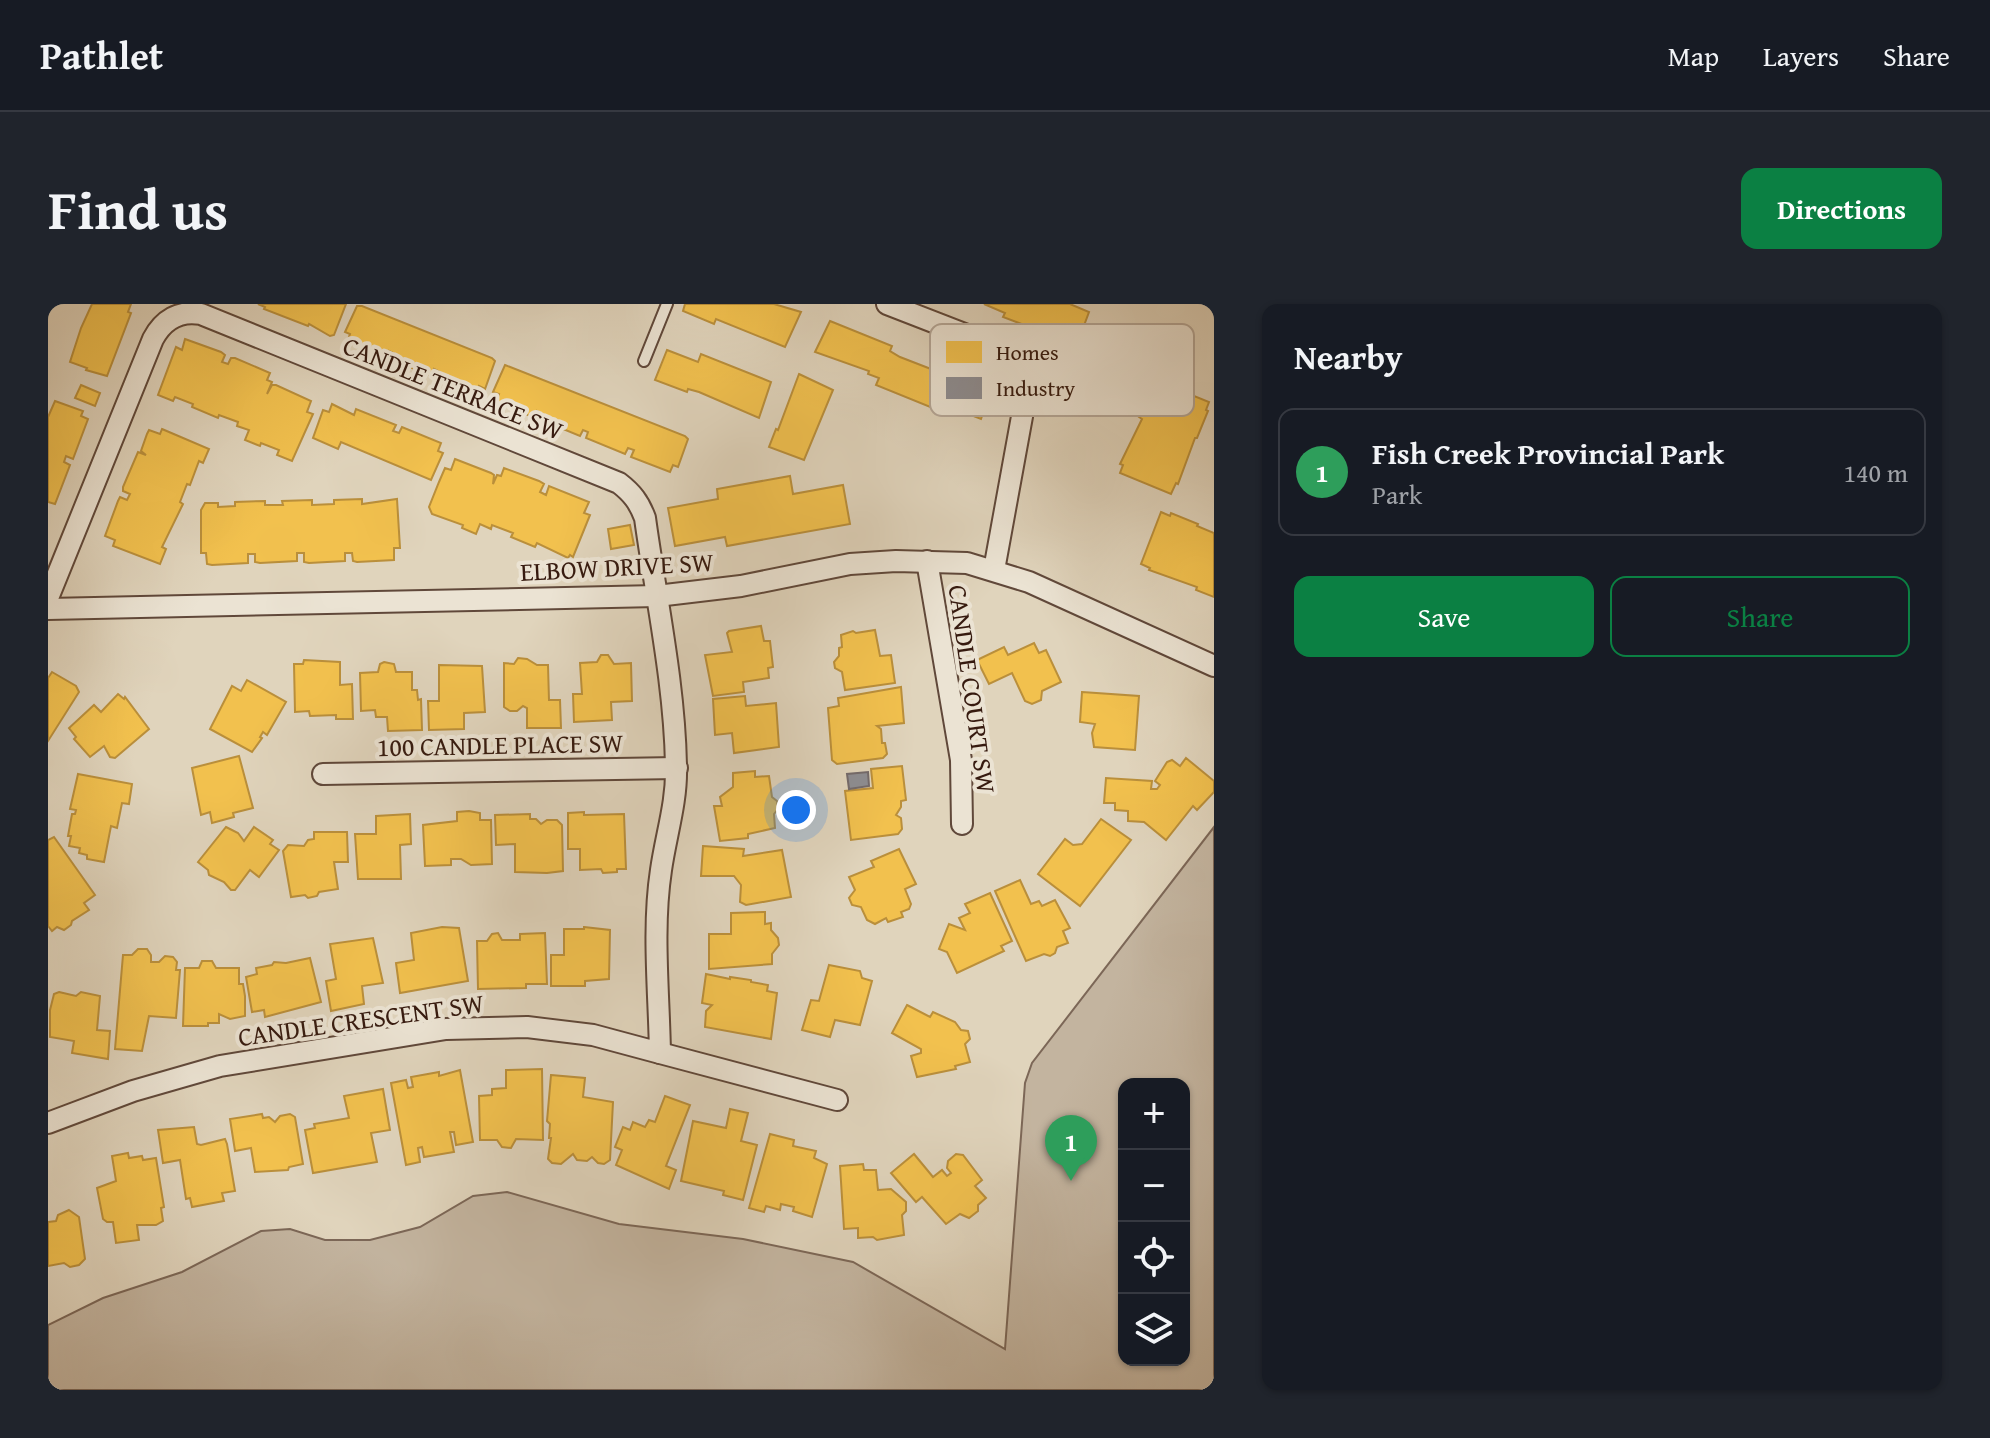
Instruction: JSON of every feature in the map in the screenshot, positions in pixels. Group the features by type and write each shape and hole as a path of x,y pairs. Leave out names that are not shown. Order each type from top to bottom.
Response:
{"street":[{"path":"887,304 939,324"},
{"name":"CANDLE TERRACE SW","path":"48,598 158,328 173,317 192,312 619,483 638,501 645,518 657,596"},
{"path":"994,570 1022,416"},
{"name":"ELBOW DRIVE SW","path":"48,609 657,596 741,586 850,564 927,561 967,563 1029,582 1214,666"},
{"name":"CANDLE COURT SW","path":"927,561 961,760 962,824"},
{"path":"657,596 677,768 658,906 660,1053"},
{"name":"100 CANDLE PLACE SW","path":"323,774 677,768"},
{"name":"CANDLE CRESCENT SW","path":"48,1123 133,1091 220,1066 446,1029 527,1027 593,1035 837,1100"}],"lane":[{"path":"644,361 667,304"}],"shaded area":[{"path":"1214,827 1214,1390 48,1390 48,1325 103,1298 182,1272 261,1231 290,1229 325,1240 370,1240 420,1227 473,1196 507,1192 619,1224 743,1239 853,1262 1005,1349 1025,1083 1032,1063"}],"building: Homes":[{"path":"92,304 131,304 128,312 131,313 107,376 70,362"},
{"path":"258,304 346,304 334,335 330,336 309,324 264,309"},
{"path":"685,304 774,304 801,312 785,347 716,319 714,324 683,311"},
{"path":"984,304 1070,304 1089,312 1085,324 1022,324 1003,317 1005,313"},
{"path":"357,306 492,358 495,361 485,389 479,386 476,395 437,379 440,372 434,369 432,376 392,360 395,354 389,351 387,358 347,342 350,334 345,332"},
{"path":"830,321 892,346 890,351 900,357 930,369 930,407 876,385 879,378 868,374 869,371 815,352"},
{"path":"185,339 221,352 225,355 222,362 228,364 231,358 235,358 270,373 267,380 272,382 267,394 272,385 276,385 311,401 307,412 313,414 292,461 277,455 279,450 245,440 249,430 237,426 238,422 219,415 218,418 175,397 173,401 158,395 176,347 182,350"},
{"path":"667,350 698,362 701,354 771,382 759,418 699,392 688,389 687,392 655,380"},
{"path":"505,365 685,436 688,439 678,467 673,465 670,472 631,457 634,450 628,448 625,454 586,438 588,432 583,430 580,436 541,420 543,414 537,411 535,418 496,402 499,394 493,392"},
{"path":"799,374 833,390 804,460 769,447"},
{"path":"81,385 100,393 95,406 75,398"},
{"path":"1194,396 1209,402 1178,484 1171,494 1120,473 1123,465 1120,464 1142,419 1139,417 1194,416"},
{"path":"55,401 83,411 81,416 88,419 73,459 66,456 64,462 70,465 55,504 48,502 48,417"},
{"path":"332,404 354,415 356,409 396,425 393,431 399,433 402,427 441,443 438,451 443,453 431,480 341,442 338,449 313,438 323,410 329,412"},
{"path":"162,429 209,449 203,463 199,461 190,485 187,484 180,502 183,504 162,547 166,549 160,564 113,546 115,540 105,536 120,497 127,500 130,494 123,491 123,487 138,452 146,455 141,451 149,430 160,434"},
{"path":"455,459 491,473 494,475 493,484 504,468 544,484 540,492 546,495 549,486 589,502 584,513 590,515 573,557 570,555 568,558 537,543 535,547 511,537 513,533 492,525 491,529 480,524 476,534 462,528 463,525 432,514 429,507 439,482 445,468 451,470"},
{"path":"790,476 793,494 843,485 850,524 727,546 725,537 675,546 668,508 718,499 717,489"},
{"path":"362,499 362,504 397,499 400,548 394,548 394,560 357,562 353,561 352,553 345,553 345,561 309,563 304,562 304,553 297,553 297,561 260,563 255,562 255,554 248,554 248,563 212,565 207,564 206,553 201,553 201,510 205,503 218,503 218,507 235,506 235,502 265,501 265,505 283,505 282,501 312,500 312,505"},
{"path":"1161,512 1170,516 1171,513 1214,533 1214,597 1141,564"},
{"path":"630,525 634,545 611,549 608,529"},
{"path":"761,626 764,641 770,641 773,667 768,668 769,678 743,682 744,692 713,696 705,655 732,652 729,631"},
{"path":"875,630 880,656 891,655 895,683 845,690 842,672 835,668 834,662 842,647 841,635"},
{"path":"1034,643 1039,653 1046,650 1061,682 1042,691 1041,700 1032,704 1025,701 1012,673 989,684 977,660 1004,647 1008,655"},
{"path":"601,655 608,655 614,664 631,663 632,701 611,702 612,720 574,722 573,694 582,694 580,663 597,662"},
{"path":"518,658 537,665 548,665 549,700 560,700 561,728 527,728 527,708 523,706 517,711 510,711 504,707 504,663 514,664"},
{"path":"304,660 340,662 340,685 352,684 353,719 336,719 336,715 310,716 309,711 295,712 294,664 303,664"},
{"path":"380,664 394,664 396,672 412,672 412,690 417,690 418,700 421,699 422,730 388,731 387,717 376,717 375,710 361,711 360,673 378,672"},
{"path":"439,665 482,666 485,712 464,713 464,729 429,730 428,701 439,701"},
{"path":"52,672 76,686 79,692 48,741 48,678"},
{"path":"247,680 286,702 267,735 263,732 252,752 210,729 232,686 241,691"},
{"path":"901,687 904,723 877,726 881,729 887,754 883,758 837,764 832,760 828,708 839,706 838,698"},
{"path":"1082,692 1139,696 1135,750 1094,747 1092,733 1095,724 1080,722"},
{"path":"118,694 125,697 149,729 115,758 110,757 104,746 90,757 74,739 76,737 69,728 94,705 101,712"},
{"path":"745,696 746,706 776,703 779,747 734,753 732,733 715,735 713,699"},
{"path":"239,756 253,808 212,823 210,812 201,815 192,768"},
{"path":"1186,758 1214,781 1214,792 1197,810 1193,806 1166,840 1144,822 1128,821 1128,811 1115,810 1115,803 1104,803 1106,778 1152,781 1151,789 1157,789 1160,785 1155,781 1167,762 1172,760 1180,766"},
{"path":"902,766 906,800 901,801 896,815 901,818 902,829 898,834 851,840 845,791 873,788 871,769"},
{"path":"755,771 755,777 769,776 772,797 777,801 778,809 774,814 775,828 748,834 748,838 720,841 714,806 722,806 720,797 733,787 733,773"},
{"path":"78,774 132,784 129,804 122,803 117,828 111,826 104,862 87,859 87,855 79,853 80,848 69,846 72,814 76,810 70,809"},
{"path":"457,812 480,813 480,820 491,820 492,864 471,865 461,859 451,859 451,865 425,866 423,825 457,821"},
{"path":"584,812 584,815 624,814 626,869 603,873 601,869 580,870 580,849 568,849 568,813"},
{"path":"410,814 411,844 400,845 401,879 358,879 355,834 376,834 376,816"},
{"path":"530,814 530,819 536,819 541,824 547,820 557,820 562,825 563,871 515,872 515,844 496,845 495,815"},
{"path":"1101,819 1131,840 1080,906 1038,874 1065,839 1073,845 1082,844"},
{"path":"226,827 238,833 244,841 254,827 273,840 270,844 279,850 259,877 250,870 235,890 209,875 208,870 198,862"},
{"path":"314,832 347,832 348,862 334,862 338,889 319,892 317,896 308,898 305,895 291,897 283,851 288,845 304,846 308,840 314,839"},
{"path":"54,837 95,895 84,903 89,910 64,930 57,927 52,931 48,926 48,840"},
{"path":"703,846 744,849 743,856 782,850 791,897 746,905 740,902 741,885 734,876 701,876"},
{"path":"899,849 916,884 905,889 911,904 909,909 901,912 903,917 888,922 886,918 875,924 867,920 861,907 852,905 849,898 855,890 849,877 874,867 871,861"},
{"path":"1020,880 1031,904 1039,901 1042,906 1055,900 1070,928 1063,931 1068,943 1057,947 1050,956 1044,954 1026,961 995,891"},
{"path":"990,893 1012,941 1001,946 1004,951 957,973 947,952 939,949 949,924 965,930 959,918 970,913 965,904"},
{"path":"765,912 765,924 771,923 779,945 772,954 772,964 709,969 709,934 731,934 731,913"},
{"path":"442,927 459,928 468,981 400,993 396,963 414,960 411,933"},
{"path":"584,927 610,930 609,979 585,981 585,986 551,986 551,955 564,955 564,929"},
{"path":"498,933 502,940 520,940 520,934 545,933 547,984 526,984 526,988 478,989 477,941 487,941 492,934"},
{"path":"373,938 383,983 362,986 364,1004 331,1011 326,981 336,979 330,944"},
{"path":"138,949 147,949 151,962 159,962 165,956 173,957 177,962 176,970 180,970 176,1018 149,1016 142,1051 115,1049 123,955 132,955"},
{"path":"310,958 321,1002 265,1017 264,1010 252,1012 246,977 257,974 256,968 274,962"},
{"path":"202,961 212,961 216,968 239,968 239,984 243,984 245,996 245,1016 230,1019 219,1014 219,1023 183,1026 185,968 199,968"},
{"path":"829,965 860,971 862,978 872,981 860,1025 835,1020 830,1037 802,1030 811,1000 819,1001"},
{"path":"706,974 751,980 768,985 767,991 777,993 771,1039 705,1027 706,1011 712,1005 702,1003"},
{"path":"54,994 100,996 97,1030 110,1031 108,1059 72,1053 74,1041 50,1037 50,1010"},
{"path":"907,1005 930,1017 933,1012 955,1022 961,1030 968,1031 970,1039 965,1044 970,1062 955,1066 956,1069 917,1077 911,1056 921,1053 921,1049 892,1033"},
{"path":"542,1069 543,1140 516,1139 511,1148 502,1147 497,1140 480,1140 479,1096 492,1095 492,1089 506,1088 506,1070"},
{"path":"460,1070 473,1142 456,1145 454,1132 450,1132 454,1152 424,1157 422,1147 418,1148 420,1162 406,1165 391,1083 406,1080 408,1088 413,1087 411,1077 439,1072 439,1076"},
{"path":"551,1075 585,1078 583,1097 613,1102 610,1160 604,1164 592,1157 587,1161 577,1160 573,1154 561,1164 548,1159"},
{"path":"383,1089 390,1130 371,1133 377,1162 313,1173 305,1130 315,1128 314,1124 349,1118 344,1096"},
{"path":"665,1096 690,1105 666,1166 676,1170 669,1189 616,1165 622,1150 615,1147 623,1127 630,1130 633,1122 645,1127 649,1120 655,1122"},
{"path":"730,1109 748,1113 741,1141 757,1145 743,1200 723,1195 724,1191 681,1181 693,1121 726,1128"},
{"path":"262,1114 263,1118 269,1117 275,1122 280,1116 290,1114 295,1117 303,1164 289,1167 288,1170 255,1172 251,1148 235,1151 230,1119"},
{"path":"194,1127 197,1144 225,1139 235,1191 222,1193 224,1201 192,1207 190,1198 186,1199 180,1160 163,1163 158,1130"},
{"path":"770,1134 794,1140 793,1146 816,1151 814,1158 827,1164 812,1217 781,1204 780,1210 766,1206 764,1212 749,1208"},
{"path":"128,1153 129,1158 156,1158 164,1207 161,1208 163,1221 156,1225 137,1225 139,1240 116,1243 113,1222 103,1219 97,1188 116,1181 112,1156"},
{"path":"914,1154 933,1177 942,1170 947,1176 951,1173 947,1168 948,1161 956,1154 963,1155 982,1180 975,1186 986,1198 978,1205 978,1211 969,1218 960,1214 946,1224 922,1197 916,1202 891,1173"},
{"path":"863,1164 864,1170 876,1170 878,1190 891,1189 906,1202 906,1211 902,1215 904,1235 877,1240 873,1237 858,1238 858,1228 844,1229 840,1166"},
{"path":"69,1210 79,1217 85,1259 79,1265 70,1267 64,1263 48,1266 48,1222 56,1221 58,1215"}],"building: Industry":[{"path":"868,772 869,786 849,789 847,774"}],"place":[{"name":"Fish Creek Provincial Park","path":"1071,1181"}]}
